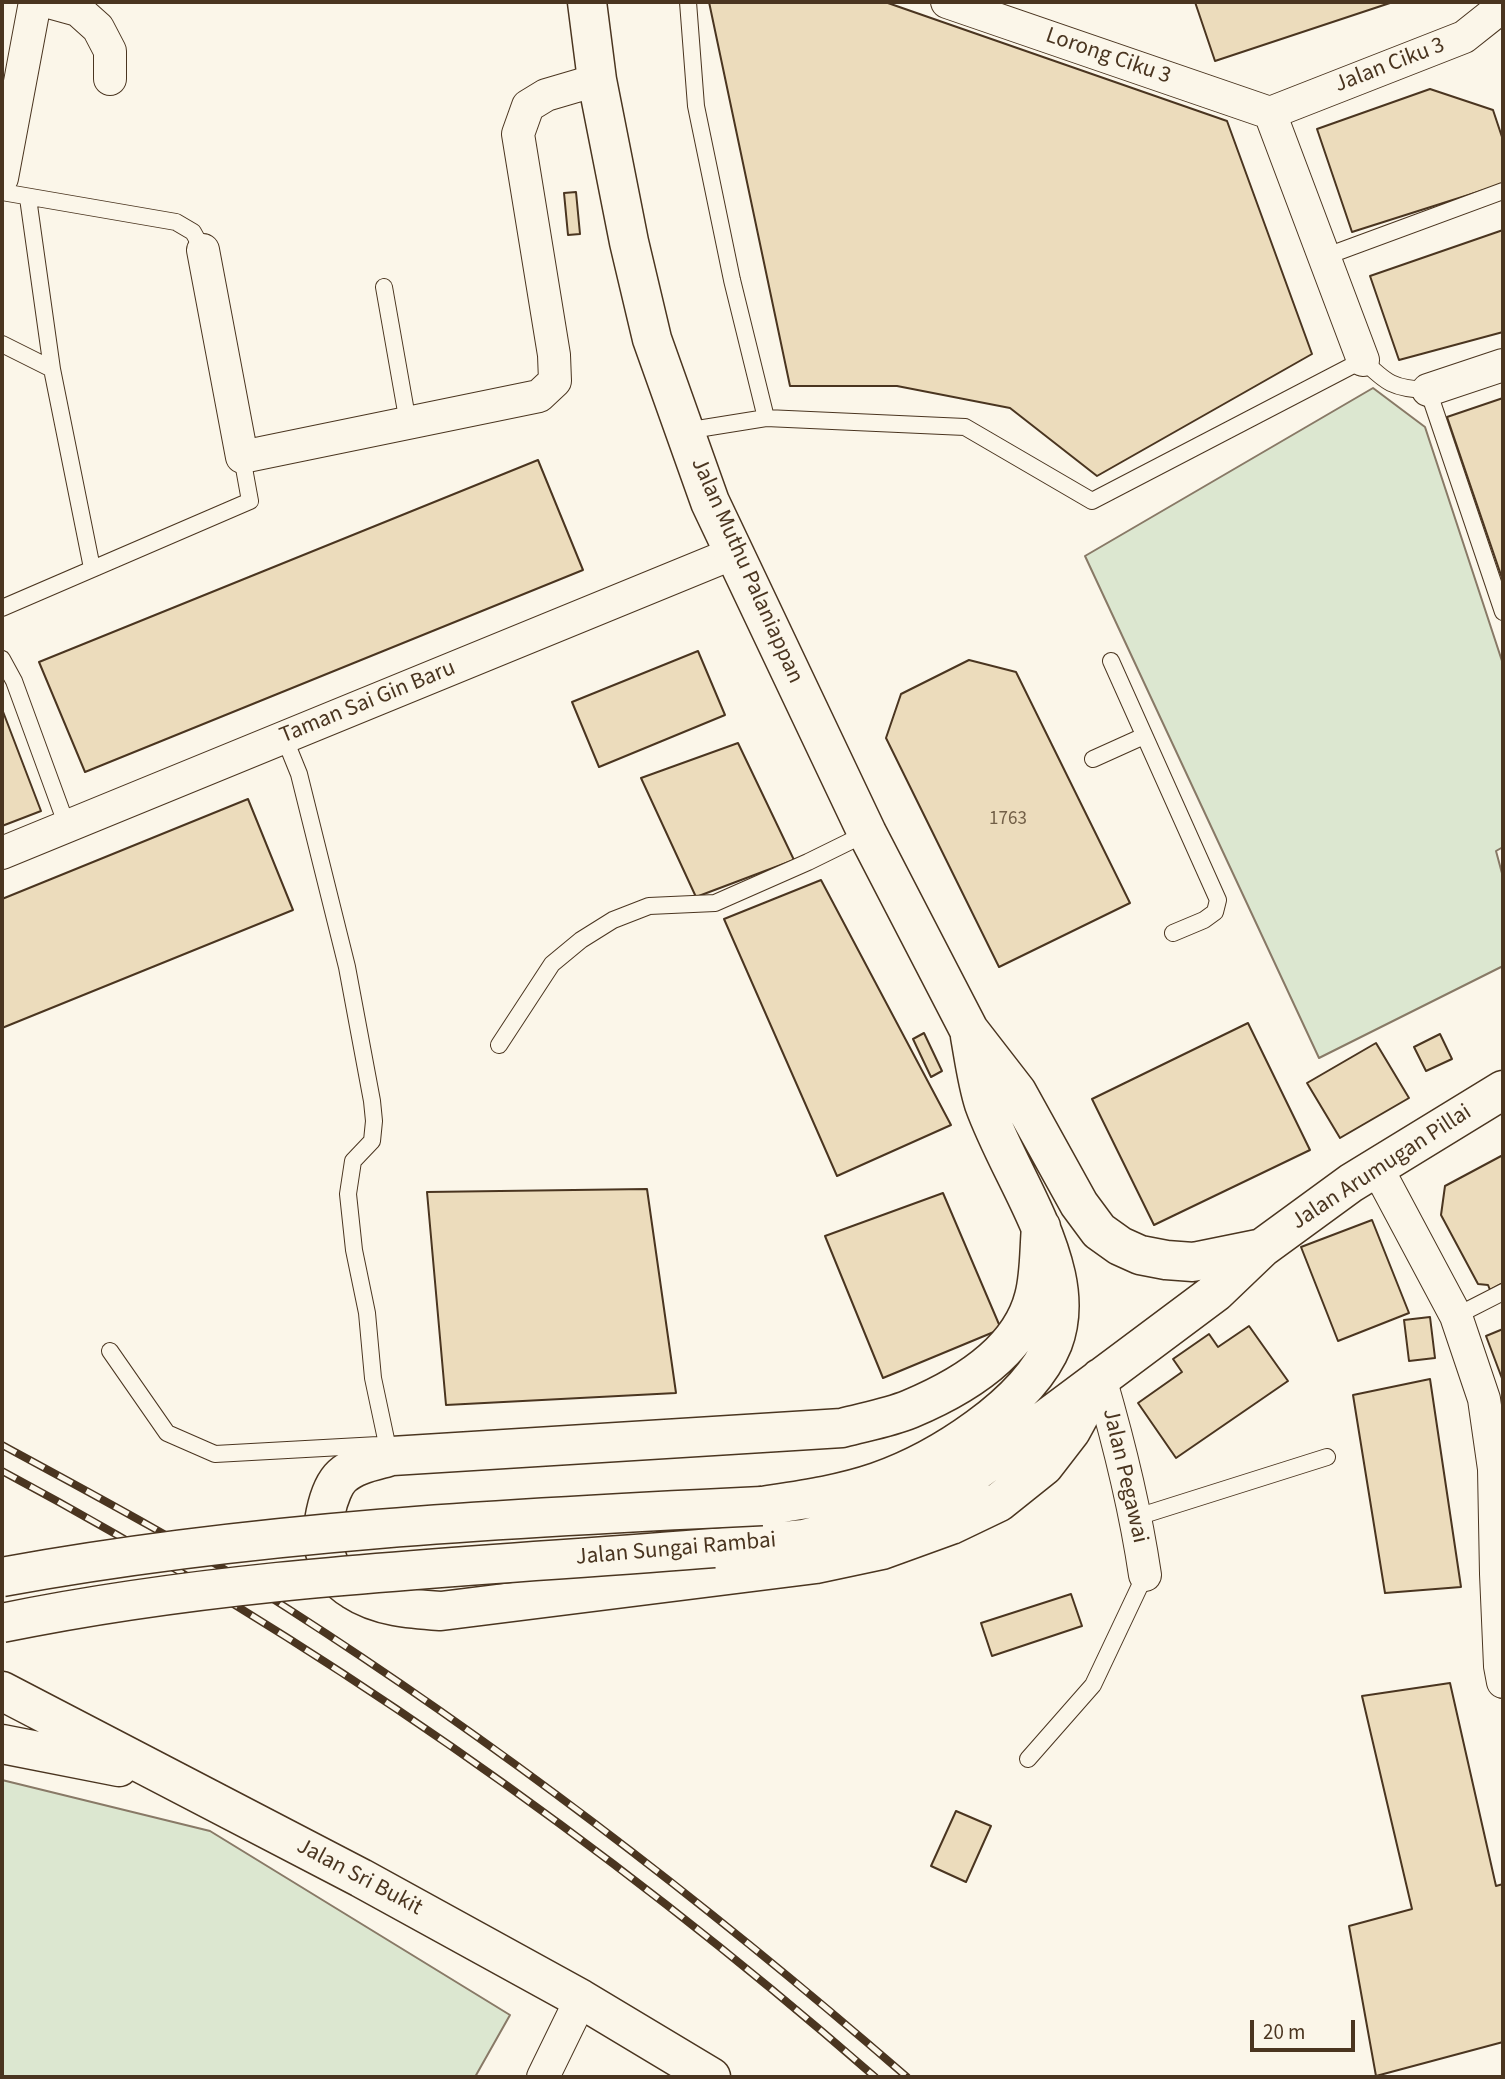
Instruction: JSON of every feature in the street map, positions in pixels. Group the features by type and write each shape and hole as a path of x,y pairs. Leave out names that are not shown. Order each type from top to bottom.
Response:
{"main road":[{"name":"Jalan Muthu Palaniappan","path":"587,2 597,80 629,242 652,339 710,502 867,833 969,1030 1017,1092 1079,1204 1099,1231 1120,1246 1140,1255 1166,1260 1193,1262 1262,1248"},
{"name":"Jalan Muthu Palaniappan","path":"919,1465 959,1442 1023,1388 1053,1343 1060,1310 1056,1276 1041,1227 985,1105 969,1030"},
{"name":"Jalan Arumugan Pillai","path":"1262,1248 1376,1166 1503,1090"},
{"path":"1041,1227 1034,1296 1022,1328 992,1361 954,1387 909,1410 842,1428 389,1450 341,1477 330,1497 324,1524 324,1550 334,1573 352,1590 373,1601 403,1608 441,1611 816,1564 882,1550 951,1525 1008,1495 1044,1466 1070,1431 1100,1378"},
{"name":"Jalan Sungai Rambai","path":"2,1623 77,1608 251,1584 804,1539 887,1518 959,1484 1216,1292 1262,1248"},
{"name":"Jalan Sungai Rambai","path":"2,1577 220,1543 500,1519 762,1506 828,1496 876,1482 919,1465"},
{"name":"Jalan Sri Bukit","path":"2,1691 361,1878 581,1999 711,2077"},
{"path":"2,1744 166,1777"}],"street":[{"path":"2,178 35,2"},
{"path":"49,2 78,10 98,27 110,51 110,79"},
{"name":"Lorong Ciku 3","path":"947,2 988,8 1270,113"},
{"name":"Jalan Ciku 3","path":"1270,113 1464,37 1503,6"},
{"path":"203,250 242,457 539,396 555,380 554,355 518,134 528,106 546,95 597,80"},
{"path":"1270,113 1363,360"},
{"path":"1428,390 1503,365"},
{"name":"Taman Sai Gin Baru","path":"2,853 734,553"},
{"path":"1376,1166 1457,1316 1484,1399 1494,1469 1500,1666 1503,1682"},
{"name":"Jalan Pegawai","path":"1100,1378 1137,1517 1145,1575"},
{"path":"543,2077 581,1999"}],"lane":[{"path":"688,2 696,106 732,280 766,418"},
{"path":"1324,257 1503,191"},
{"path":"2,192 176,222 193,232 203,250"},
{"path":"29,198 52,369 92,568"},
{"path":"384,287 408,423"},
{"path":"2,344 52,369"},
{"path":"685,431 766,418 965,427 1092,501 1363,360 1380,378 1403,389 1428,390 1503,612"},
{"path":"2,608 250,501 242,457"},
{"path":"2,659 14,681 67,826"},
{"path":"1111,661 1219,900 1215,912 1204,920 1173,933"},
{"path":"1093,759 1144,736"},
{"path":"110,1351 167,1433 215,1454 389,1450 373,1378 367,1313 354,1250 348,1194 353,1161 372,1141 372,1101 347,967 299,774 284,737"},
{"path":"499,1045 552,964 581,940 613,920 649,906 715,903 867,833"},
{"path":"1457,1316 1503,1292"},
{"path":"1137,1517 1327,1457"},
{"path":"1028,1759 1093,1685 1145,1575"}],"green space":[{"path":"1373,388 1425,427 1503,664 1503,847 1496,851 1503,877 1503,966 1319,1058 1085,556"},
{"path":"2,1780 210,1831 510,2015 475,2077 2,2077"}],"building":[{"path":"709,2 885,2 1227,121 1312,354 1097,476 1010,408 897,386 790,386"},
{"path":"1195,2 1393,2 1215,61"},
{"path":"1430,89 1493,110 1503,140 1503,184 1352,232 1317,129"},
{"path":"576,192 580,234 568,235 564,193"},
{"path":"1503,230 1503,332 1399,360 1370,276"},
{"path":"1503,398 1503,581 1447,417"},
{"path":"538,460 583,570 85,772 39,662"},
{"path":"698,651 725,715 599,767 572,702"},
{"path":"969,660 1016,672 1130,903 999,967 886,738 901,694"},
{"path":"2,709 41,811 2,826"},
{"path":"738,743 794,860 696,897 641,778"},
{"path":"248,799 293,910 2,1028 2,899"},
{"path":"821,880 951,1125 837,1176 724,919"},
{"path":"1248,1023 1310,1150 1154,1225 1092,1099"},
{"path":"924,1033 942,1071 931,1077 913,1039"},
{"path":"1440,1034 1452,1059 1426,1071 1414,1047"},
{"path":"1376,1043 1409,1098 1340,1138 1307,1083"},
{"path":"1503,1155 1503,1283 1490,1290 1488,1285 1478,1284 1441,1215 1445,1186"},
{"path":"647,1189 676,1393 446,1405 427,1192"},
{"path":"943,1193 1001,1329 883,1378 825,1236"},
{"path":"1372,1220 1409,1313 1338,1341 1301,1247"},
{"path":"1430,1317 1435,1358 1409,1361 1404,1320"},
{"path":"1249,1326 1288,1381 1176,1458 1138,1403 1182,1372 1173,1359 1209,1334 1218,1347"},
{"path":"1503,1329 1503,1381 1486,1336"},
{"path":"1430,1379 1461,1587 1385,1593 1353,1395"},
{"path":"1071,1594 1082,1626 992,1656 981,1623"},
{"path":"1450,1683 1496,1886 1503,1884 1503,2042 1376,2076 1349,1926 1412,1909 1362,1696"},
{"path":"956,1811 991,1826 966,1882 931,1866"}],"railway":[{"path":"2,1445 252,1586 448,1716 682,1891 907,2077"},
{"path":"2,1471 233,1604 456,1750 564,1827 670,1908 774,1991 875,2077"}]}
